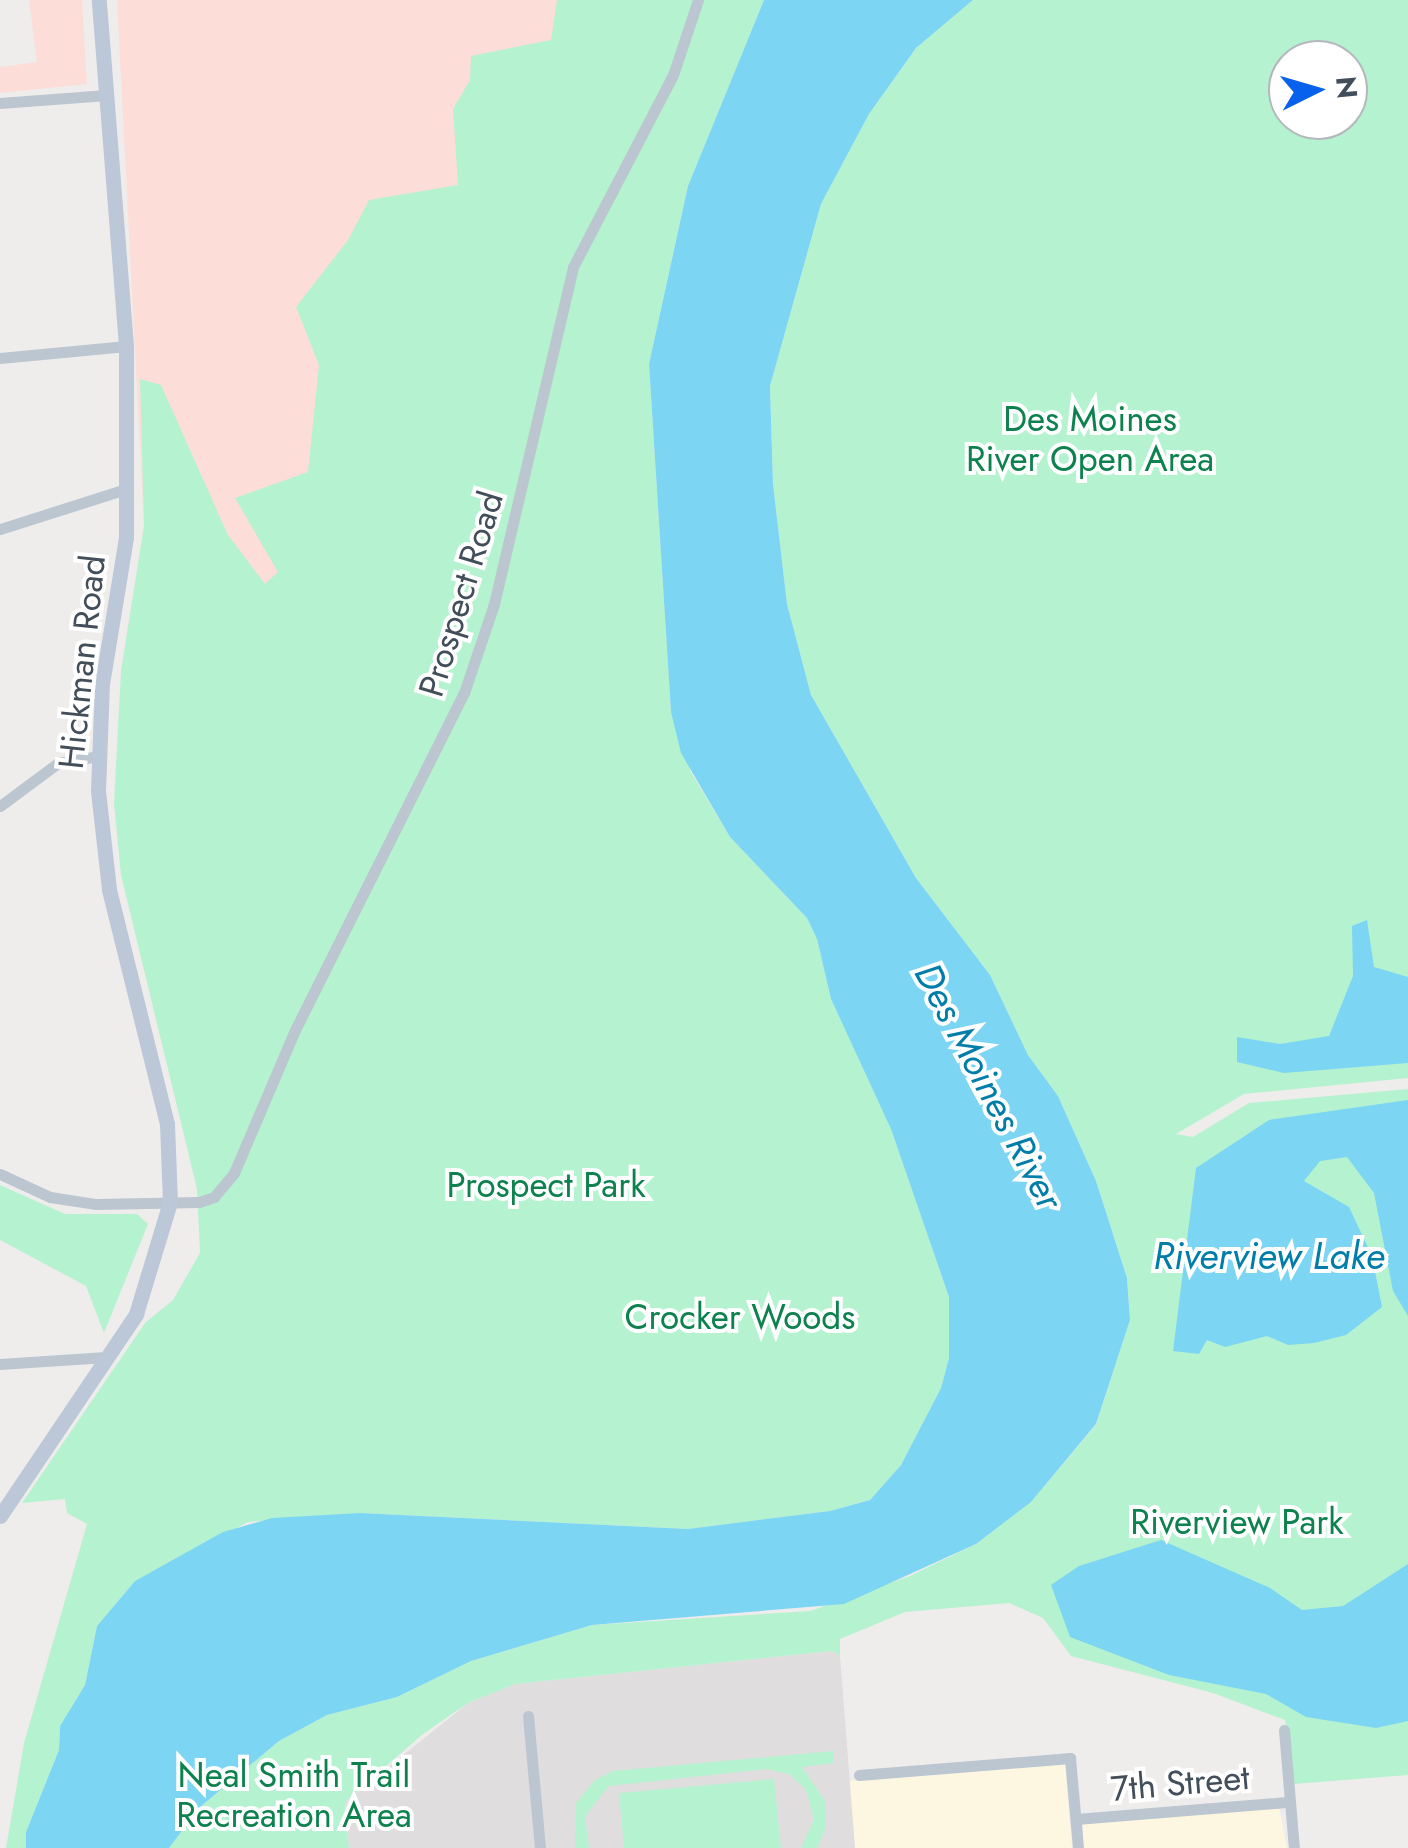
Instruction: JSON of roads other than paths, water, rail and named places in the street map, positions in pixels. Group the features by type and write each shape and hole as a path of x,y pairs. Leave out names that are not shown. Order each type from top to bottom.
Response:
{"main road":[{"name":"Hickman Road","path":"0,1516 146,1291 170,1202 168,1124 109,889 97,756 122,579 126,490 126,346 99,0"}],"street":[{"name":"Prospect Road","path":"0,1174 69,1203 170,1202 214,1196 234,1172 295,1030 452,721 494,604 573,267 673,75 698,0"},
{"path":"0,103 107,96"},
{"path":"0,358 126,346"},
{"path":"0,529 126,490"},
{"path":"0,806 58,762 97,756"},
{"path":"0,1364 106,1357"},
{"path":"0,1498 16,1492"},
{"path":"528,1716 540,1848"},
{"path":"1284,1730 1294,1848"},
{"path":"859,1776 1070,1758 1078,1848"},
{"name":"7th Street","path":"1076,1819 1289,1802"}],"water":[{"name":"Des Moines River","path":"764,0 973,0 916,48 869,114 821,204 770,386 773,484 787,604 811,695 916,878 990,975 1028,1055 1058,1096 1096,1181 1127,1278 1130,1320 1096,1424 1031,1502 976,1544 844,1604 592,1625 471,1661 397,1697 327,1715 279,1741 200,1807 169,1848 26,1848 26,1832 59,1750 60,1726 85,1685 97,1626 135,1581 223,1532 272,1518 360,1513 688,1529 830,1511 870,1500 901,1465 941,1388 949,1358 949,1297 891,1129 831,999 817,939 807,918 730,837 681,753 671,712 649,364 688,186"},
{"path":"1367,920 1374,967 1408,977 1408,1063 1284,1073 1237,1062 1237,1037 1280,1044 1329,1036 1353,976 1352,926"},
{"name":"Riverview Lake","path":"1408,1100 1408,1316 1393,1291 1374,1193 1347,1157 1320,1161 1304,1181 1349,1207 1372,1256 1382,1307 1346,1335 1314,1343 1288,1345 1267,1336 1225,1347 1207,1340 1199,1354 1173,1351 1196,1168 1269,1120"},
{"path":"1161,1540 1270,1588 1302,1610 1343,1606 1408,1564 1408,1721 1376,1728 1306,1717 1266,1694 1169,1675 1070,1637 1051,1585 1079,1566"}],"park label":[{"name":"Des Moines River Open Area","path":"1090,439"},
{"name":"Prospect Park","path":"546,1185"},
{"name":"Crocker Woods","path":"740,1317"},
{"name":"Riverview Park","path":"1237,1522"},
{"name":"Neal Smith Trail Recreation Area","path":"294,1795"}]}
